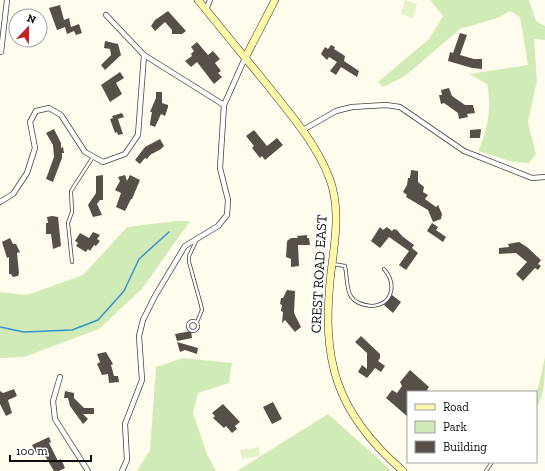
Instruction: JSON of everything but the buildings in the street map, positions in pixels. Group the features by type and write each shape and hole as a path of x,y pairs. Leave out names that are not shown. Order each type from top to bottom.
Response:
{"street":[{"path":"1,52 7,0"},
{"name":"CREST ROAD EAST","path":"198,0 304,130 329,177 335,201 336,226 330,290 329,337 338,385 347,405 364,433 403,471"},
{"path":"206,10 210,0"},
{"path":"122,471 127,460 125,424 142,380 139,336 143,320 155,296 185,246 218,226 227,215 228,200 220,168 224,105 245,58 275,0"},
{"path":"106,15 144,55 224,105"},
{"path":"0,202 13,194 27,173 35,148 30,122 36,111 49,108 61,115 85,152 103,162 125,154 138,136 144,55"},
{"path":"304,130 336,111 347,108 368,105 400,107 464,151 532,178 545,177"},
{"path":"60,377 53,401 55,419 88,471"}],"lane":[{"path":"72,262 68,223 72,212 71,191 93,156"},
{"path":"197,322 190,322 188,326 190,330 197,330 197,322 202,310 189,262 189,256 198,237"},
{"path":"332,264 345,266 347,290 350,296 359,302 371,306 386,299 391,291 391,278 384,269"}],"green space":[{"path":"405,0 417,4 413,18 401,14"},
{"path":"430,0 529,0 536,21 545,26 545,40 534,39 537,81 528,122 536,154 529,163 513,162 478,151 487,126 489,101 487,84 469,74 528,65 520,17 510,11 497,18 460,29 405,76 383,87 378,82 429,39 443,16"},
{"path":"177,221 190,221 142,289 99,329 24,357 0,358 0,292 27,295 83,275 127,227"},
{"path":"545,357 545,378 543,391 537,407 537,391 535,391 538,388"},
{"path":"183,358 232,363 229,383 198,393 193,413 207,454 216,471 137,471 150,450 156,367"},
{"path":"328,414 392,471 237,471"},
{"path":"259,447 260,456 242,459 240,450"}],"waterway":[{"path":"0,327 24,332 72,330 98,320 124,291 139,259 169,232"}]}
